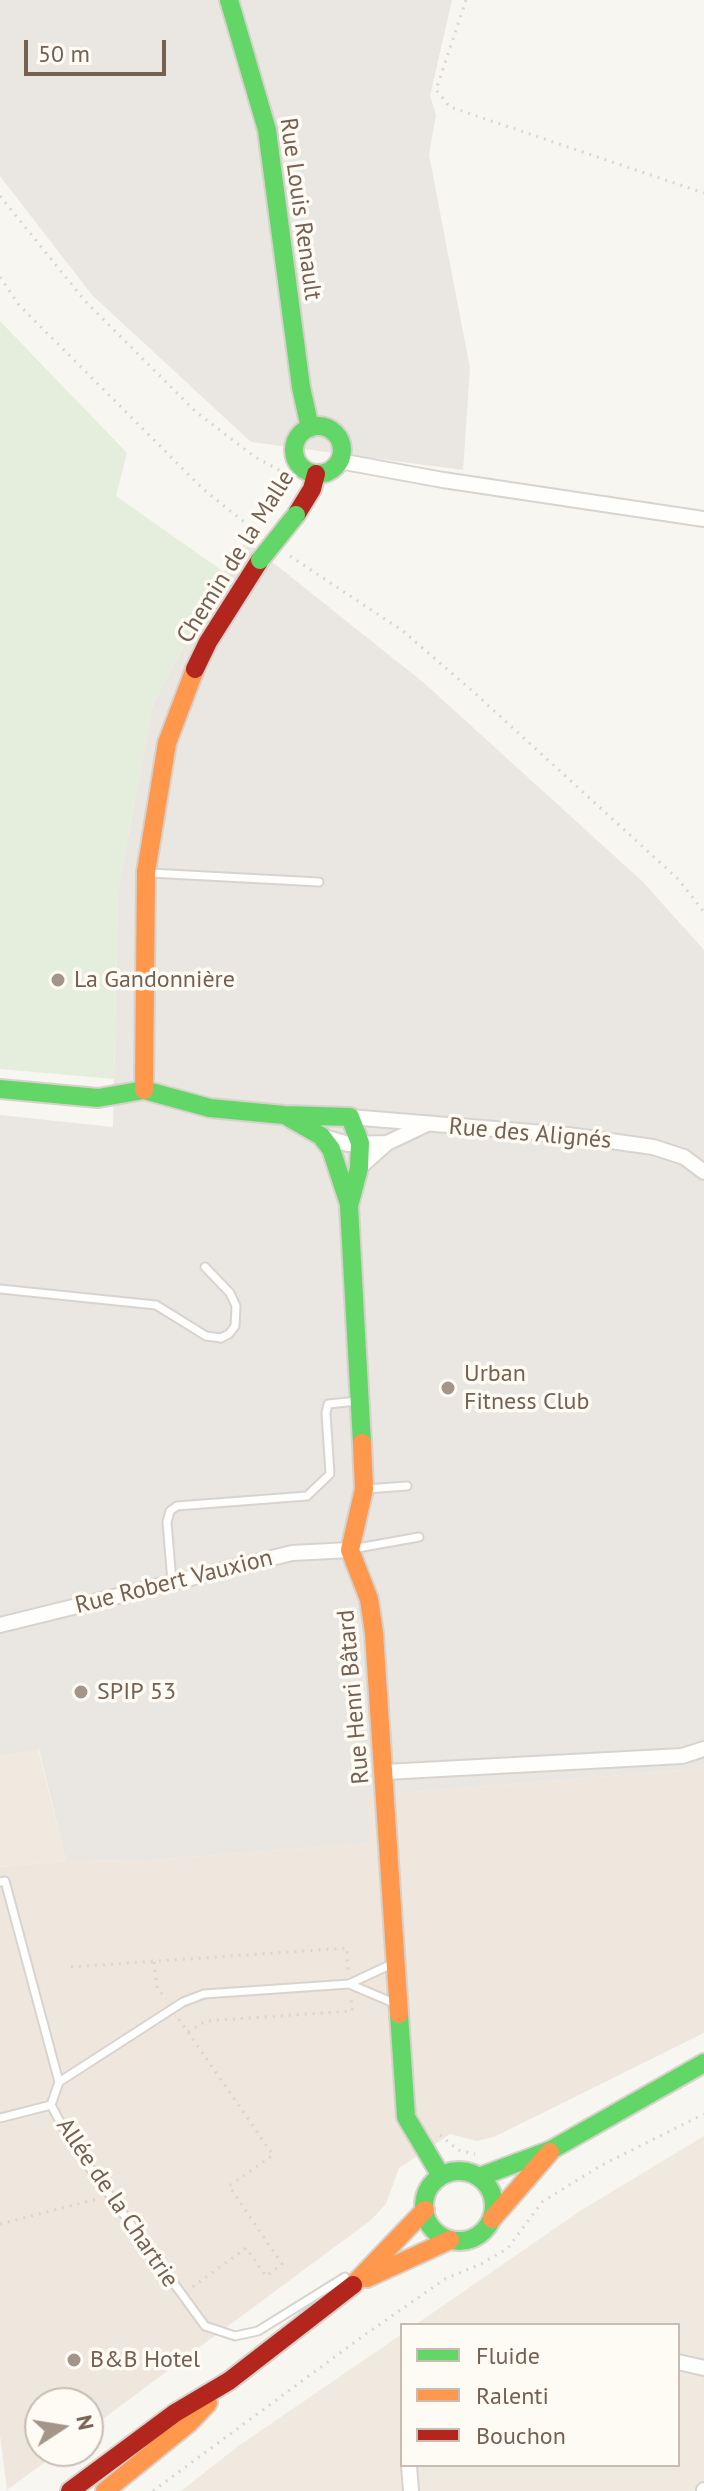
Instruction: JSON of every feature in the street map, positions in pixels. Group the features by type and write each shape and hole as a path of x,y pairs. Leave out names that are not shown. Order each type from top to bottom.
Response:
{"street":[{"name":"Rue Louis Renault","path":"229,0 267,130 301,387 310,428"},
{"path":"324,427 336,434 342,447 339,461 330,471 316,474 303,468 295,454 297,438 310,428 324,427"},
{"path":"339,461 443,480 704,519"},
{"name":"Chemin de la Malle","path":"144,1090 146,872 167,743 187,685 208,642 260,560 296,515 312,489 316,474"},
{"path":"0,1089 98,1098 144,1090 210,1108 350,1117 360,1143 359,1168 349,1206"},
{"path":"284,1115 321,1136 340,1142 387,1143"},
{"name":"Rue des Alignés","path":"350,1117 568,1135 653,1147 684,1157 704,1172"},
{"path":"359,1168 387,1143 426,1125"},
{"path":"321,1136 336,1161 349,1206 364,1489 350,1550"},
{"name":"Rue Robert Vauxion","path":"0,1625 292,1553 350,1550"},
{"name":"Rue Henri Bâtard","path":"350,1550 369,1599 385,1772 406,2117 441,2176"},
{"path":"385,1772 682,1756 704,1749"},
{"path":"479,2177 551,2150 704,2063"},
{"path":"492,2219 493,2196 479,2177 460,2171 441,2176 428,2191 425,2210 433,2229 450,2240 460,2241 479,2235 551,2150"},
{"path":"70,2491 175,2413 229,2381 357,2282 425,2210"},
{"path":"357,2282 450,2240"},
{"path":"680,2362 704,2368"},
{"path":"105,2491 189,2423 229,2381"},
{"path":"409,2467 411,2491"}],"lane":[{"path":"146,872 319,882"},
{"path":"0,1289 156,1305 206,1336 221,1338 235,1326 236,1306 230,1293 205,1267"},
{"path":"172,1582 167,1522 170,1511 177,1506 307,1496 330,1474 328,1404 360,1401"},
{"path":"364,1489 407,1486"},
{"path":"350,1550 419,1537"},
{"path":"0,1882 5,1881 59,2082"},
{"path":"349,1984 397,1962"},
{"name":"Allée de la Chartrie","path":"384,2253 258,2331 235,2336 205,2326 71,2142 51,2105 59,2082 173,2009 204,1994 349,1984 400,2005"},
{"path":"0,2118 51,2105"}],"path":[{"path":"466,0 436,90 450,107 704,193"},
{"path":"0,196 85,301 196,412 255,457 292,477 316,474"},
{"path":"0,277 19,305 203,489 262,536"},
{"path":"286,554 403,631 678,879 704,912"},
{"path":"71,1967 347,1948 352,2011 206,2021 188,2032"},
{"path":"154,1962 157,1988 273,2155 229,2186 282,2264 266,2276 246,2248 189,2289"},
{"path":"153,2491 445,2279 481,2264 508,2248 542,2202 600,2166 704,2114"},
{"path":"431,2127 458,2150 476,2155"},
{"path":"0,2224 97,2199 91,2189"}],"shaded area":[{"path":"0,0 452,0 430,96 436,115 429,155 470,368 463,470 251,442 92,295 0,176"},
{"path":"246,541 424,683 643,882 704,950 704,1764 683,1770 366,1796 369,1843 153,1860 66,1861 39,1749 0,1756 0,1115 113,1127 118,890 153,703 224,572"},
{"path":"38,1748 66,1861 0,1867 0,1756"},
{"path":"704,1764 704,2033 494,2137 477,2141 450,2134 399,2168 386,2204 371,2220 104,2418 104,2387 24,2387 24,2467 38,2467 7,2490 0,2435 0,1867 66,1861 153,1860 368,1843 365,1796 683,1770"},
{"path":"704,2136 704,2491 181,2491 237,2447 400,2335 400,2467 680,2467 680,2323 418,2323 580,2211"}],"green space":[{"path":"0,321 127,453 116,496 224,572 153,703 118,890 114,1079 0,1069"}],"traffic: fast":[{"path":"229,0 267,130 301,387 310,428"},
{"path":"318,426 335,433 342,450 335,467 318,474 301,467 294,450 301,433 318,426"},
{"path":"260,560 296,515"},
{"path":"0,1089 98,1098 144,1090 210,1108 350,1117 360,1143 359,1168 349,1206 362,1443"},
{"path":"288,1117 321,1136 331,1149 349,1204"},
{"path":"399,2014 406,2117 441,2176"},
{"path":"479,2177 551,2150 704,2063"},
{"path":"459,2171 484,2181 494,2206 484,2231 459,2241 434,2231 424,2206 434,2181 459,2171"}],"traffic: slow":[{"path":"144,1090 146,872 167,743 195,669"},
{"path":"362,1443 364,1489 350,1550 369,1599 374,1633 399,2014"},
{"path":"492,2219 550,2152"},
{"path":"353,2285 425,2210"},
{"path":"367,2278 450,2240"},
{"path":"105,2491 189,2423 208,2403"}],"traffic: jam":[{"path":"296,515 312,489 316,474"},
{"path":"195,669 208,642 260,560"},
{"path":"70,2491 175,2413 229,2381 353,2285"}],"place":[{"name":"La Gandonnière","path":"58,980"},
{"name":"Urban Fitness Club","path":"448,1388"},
{"name":"SPIP 53","path":"81,1692"},
{"name":"B&B Hotel","path":"74,2360"}]}
